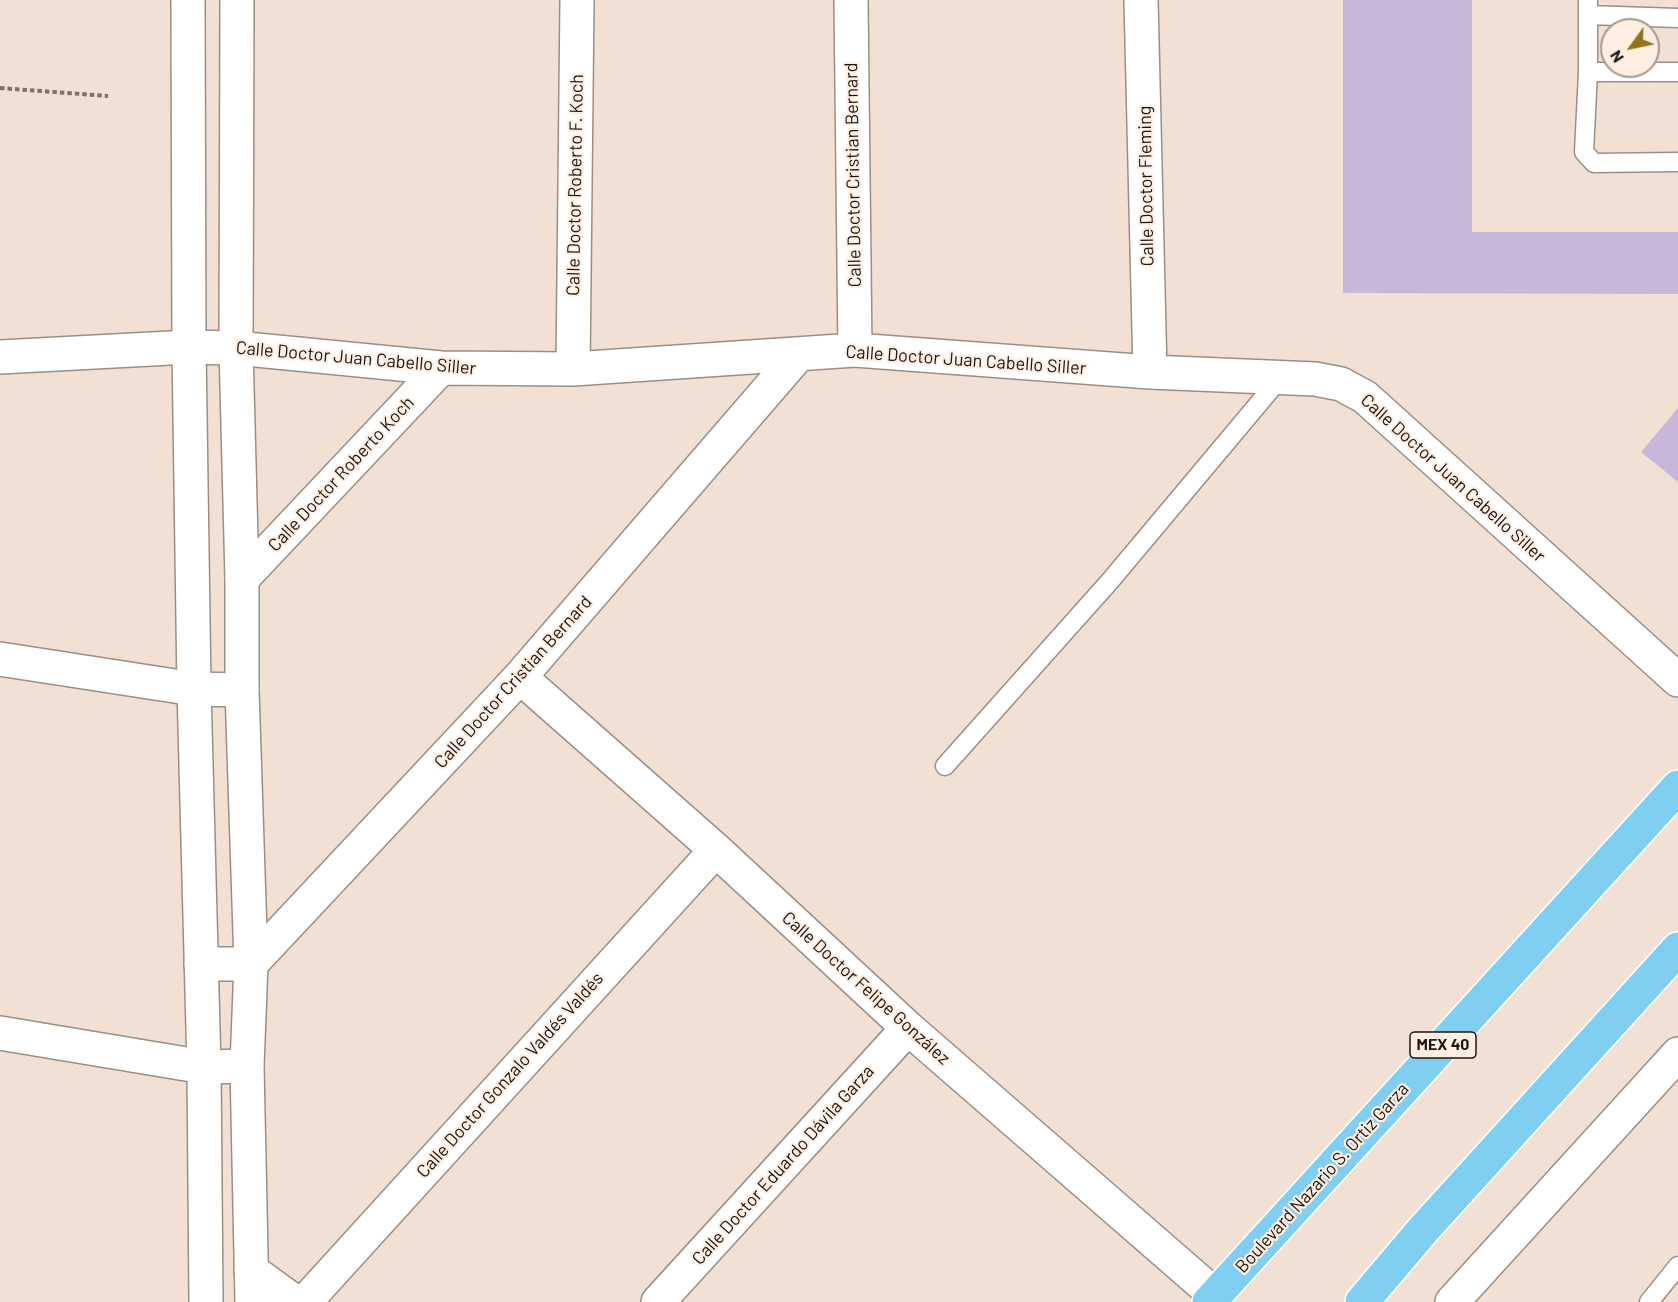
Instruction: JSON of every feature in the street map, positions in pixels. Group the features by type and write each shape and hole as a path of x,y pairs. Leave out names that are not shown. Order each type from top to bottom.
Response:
{"highway":[{"name":"Boulevard Nazario S. Ortiz Garza","path":"1212,1299 1678,788"},
{"path":"1362,1302 1423,1230 1678,949"}],"street":[{"path":"188,0 189,347 194,689 204,1067 206,1302"},
{"path":"237,0 236,348 242,579 242,690 251,964 247,1066 252,1302"},
{"name":"Calle Doctor Roberto F. Koch","path":"573,369 577,0"},
{"name":"Calle Doctor Cristian Bernard","path":"851,0 855,350"},
{"name":"Calle Doctor Fleming","path":"1141,0 1150,372"},
{"name":"Calle Doctor Juan Cabello Siller","path":"0,357 189,347 236,348 441,368 573,369 855,350 1150,372 1315,379 1341,384 1365,397 1678,680"},
{"name":"Calle Doctor Cristian Bernard","path":"251,964 520,677 799,354"},
{"name":"Calle Doctor Roberto Koch","path":"242,579 441,368"},
{"path":"0,659 194,689 242,690"},
{"name":"Calle Doctor Felipe González","path":"520,677 716,850 908,1028 1212,1299"},
{"name":"Calle Doctor Gonzalo Valdés Valdés","path":"305,1302 716,850"},
{"path":"201,964 251,964"},
{"name":"Calle Doctor Eduardo Dávila Garza","path":"658,1302 908,1028"},
{"path":"0,1033 204,1067 247,1066"},
{"path":"1452,1302 1678,1054"},
{"path":"251,1270 295,1302"}],"lane":[{"path":"1678,18 1588,8 1584,152 1594,163 1678,162"},
{"path":"1588,72 1678,72"},
{"path":"945,766 1110,581 1281,377"},
{"path":"1649,1302 1678,1266"}],"path":[{"path":"0,88 108,96"}],"building":[{"path":"1343,0 1472,0 1472,232 1678,232 1678,294 1343,293"},
{"path":"1678,408 1678,482 1641,452"}]}
